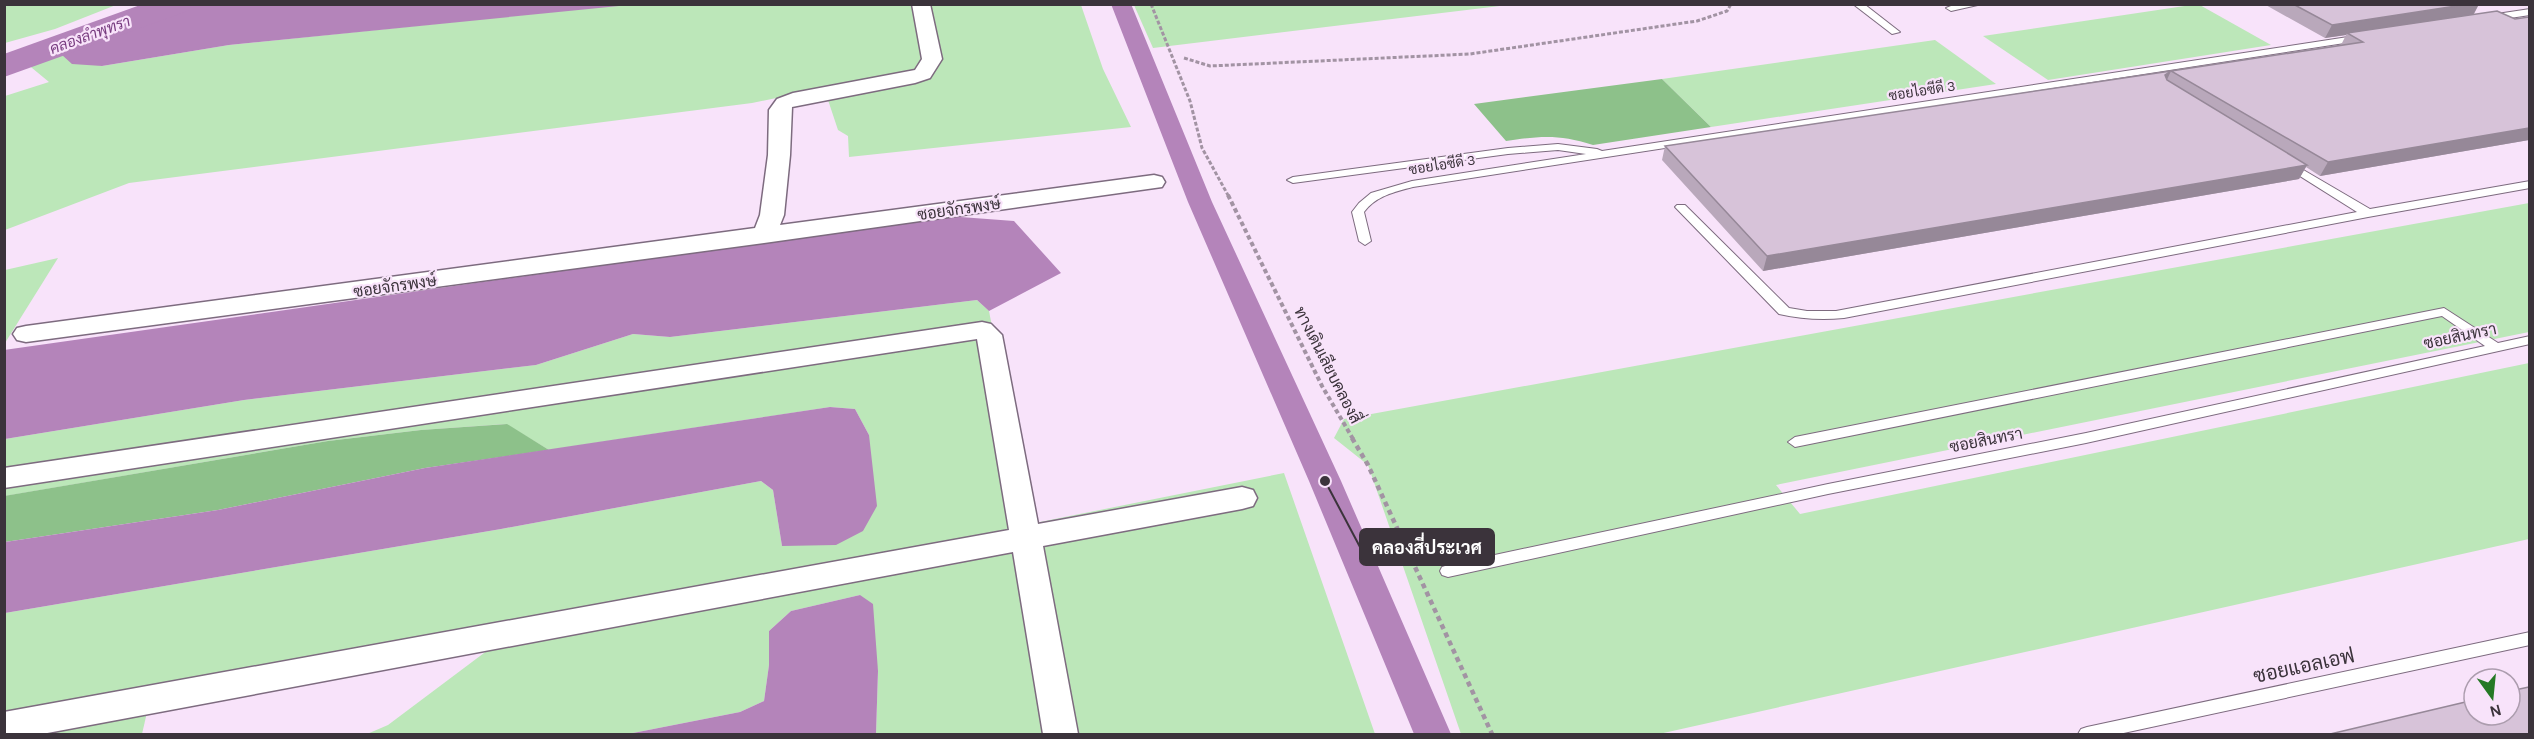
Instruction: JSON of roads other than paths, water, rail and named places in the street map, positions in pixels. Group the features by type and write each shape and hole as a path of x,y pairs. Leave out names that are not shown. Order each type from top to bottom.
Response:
{"street":[{"path":"764,236 772,215 780,110 784,103 793,99 908,79 923,74 932,59 921,4"},
{"name":"ซอยจักรพงษ์","path":"26,334 1154,182"},
{"path":"4,478 982,330 989,335 1061,735"},
{"path":"4,726 1242,498"}],"lane":[{"path":"1857,4 1895,32"},
{"path":"1951,8 1978,4"},
{"path":"2482,19 2529,12"},
{"name":"ซอยไอซีดี 3","path":"1365,241 1358,212 1364,201 1373,195 1412,184 2377,36"},
{"path":"1293,180 1508,151 1558,147 1608,154"},
{"path":"2277,157 2368,213"},
{"path":"1681,207 1784,311 1800,316 1818,317 1845,314 2529,184"},
{"path":"1795,442 2444,312 2494,346"},
{"name":"ซอยสินทรา","path":"1448,571 1828,489 2086,438 2529,340"},
{"name":"ซอยแอลเอฟ","path":"2086,735 2529,638"}],"waterway":[{"name":"คลองลำพุทรา","path":"4,66 176,4"},
{"path":"1121,4 1200,202 1325,481 1433,734"}],"place":[{"name":"คลองสี่ประเวศ","path":"1325,481"}]}
